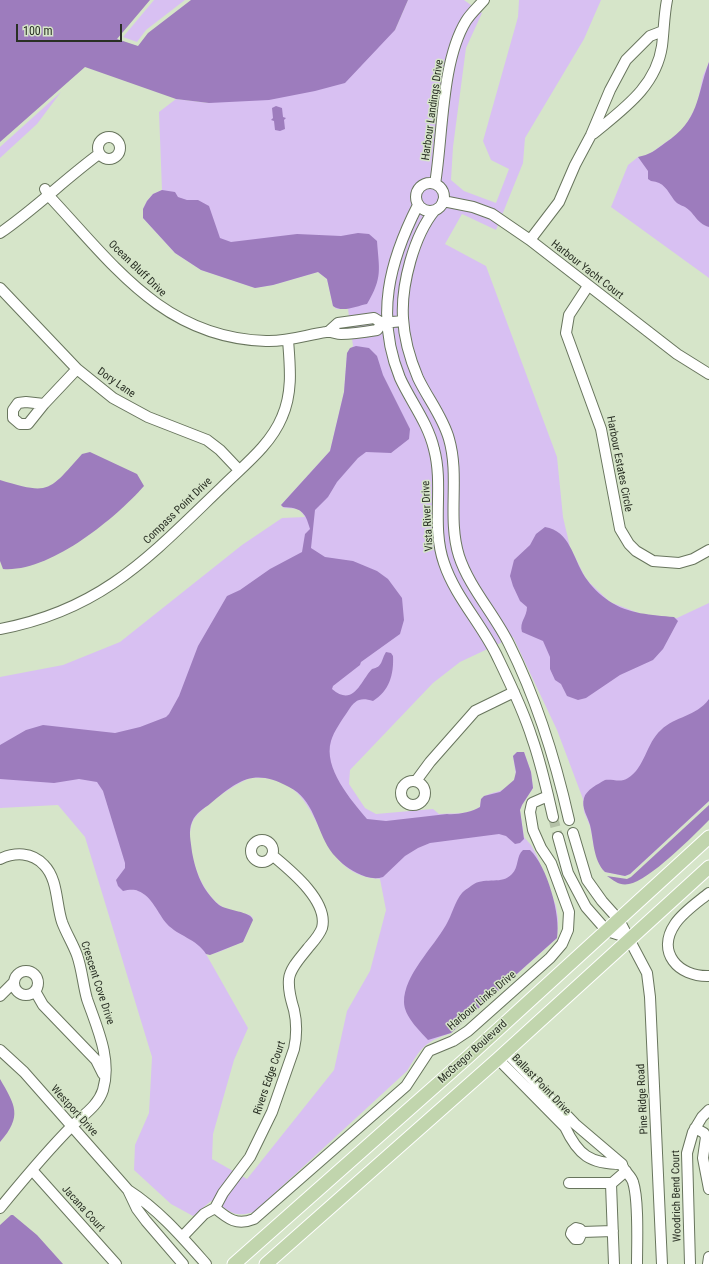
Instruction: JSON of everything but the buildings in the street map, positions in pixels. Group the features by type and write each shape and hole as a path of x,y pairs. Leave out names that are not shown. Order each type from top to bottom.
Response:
{"main road":[{"name":"McGregor Boulevard","path":"234,1264 468,1057 709,837"},
{"name":"McGregor Boulevard","path":"266,1264 502,1055 629,938 709,867"},
{"path":"248,1264 255,1245"}],"street":[{"name":"Harbour Landings Drive","path":"435,184 447,82 453,54 466,22 484,0"},
{"path":"591,135 638,96 650,81 660,55 667,0"},
{"path":"530,240 559,202 580,154 591,135 610,90 626,60 650,36 663,31"},
{"path":"0,233 47,192 99,154"},
{"path":"435,210 426,211 418,205 416,196 420,187 427,183 435,184 443,193 443,201 435,210 423,231 410,264 404,295 403,320 412,361 421,384 443,423 451,447 454,471 454,524 459,557 467,574 509,642 527,681 550,745 570,820"},
{"name":"Ocean Bluff Drive","path":"47,192 125,277 144,295 170,314 199,328 233,338 267,342 288,340 328,332 340,334 377,330 384,323 374,318 338,323 328,332"},
{"name":"Harbour Yacht Court","path":"443,201 474,207 488,212 530,240 677,354 709,374"},
{"name":"Vista River Drive","path":"418,205 398,246 393,263 384,323 400,377 426,425 434,449 438,480 438,539 443,561 452,584 495,652 514,692 533,739 553,817"},
{"name":"Harbour Estates Circle","path":"588,286 568,315 566,333 601,429 620,529 629,544 636,551 653,561 679,563 694,559 709,550"},
{"name":"Dory Lane","path":"0,288 77,369 112,398 130,408 207,440 220,450 239,470"},
{"path":"384,323 403,320"},
{"path":"356,321 358,332"},
{"name":"Compass Point Drive","path":"0,628 36,620 70,608 121,579 154,552 268,441 284,412 290,382 288,340"},
{"path":"44,404 77,369"},
{"path":"416,781 430,762 475,711 514,692"},
{"name":"Harbour Links Drive","path":"215,1208 228,1219 238,1223 254,1219 406,1086 429,1051 453,1041 464,1034 557,950 566,938 569,912 551,863 536,839 530,812 532,803 548,796"},
{"path":"573,833 588,880 602,901 619,920"},
{"path":"558,837 564,864 572,883 584,904 606,931 629,938"},
{"name":"Crescent Cove Drive","path":"0,859 10,855 27,855 44,864 49,870 53,880 62,921 77,956 88,1000 99,1030 103,1048 105,1079 102,1092 96,1104 72,1126 0,1208"},
{"name":"Rivers Edge Court","path":"182,1236 204,1214 215,1208 223,1193 250,1157 260,1140 280,1093 296,1038 296,1021 289,979 291,972 319,934 322,927 323,918 320,907 313,896 288,869 272,856"},
{"path":"709,892 675,924 669,942 672,959 678,967 685,972 694,975 709,976"},
{"name":"Pine Ridge Road","path":"619,920 647,973 650,995 662,1264"},
{"path":"0,996 14,982 17,975 28,972 37,979 34,990 28,994 21,994 16,989 14,982"},
{"path":"34,990 43,1006 96,1060 105,1079"},
{"name":"Westport Drive","path":"0,1050 24,1072 128,1190 146,1221 183,1264"},
{"name":"Ballast Point Drive","path":"502,1055 562,1118 581,1152 594,1161 624,1168"},
{"name":"Woodrich Bend Court","path":"690,1264 686,1161 689,1142 695,1128 709,1110"},
{"name":"Ballast Point Drive","path":"562,1118 575,1124 594,1138 624,1168 633,1183 635,1195 638,1264"},
{"path":"695,1128 704,1133 706,1137 703,1158 709,1189"},
{"path":"581,1152 594,1138"},
{"path":"614,1264 612,1183 624,1168"},
{"name":"Jacana Court","path":"32,1170 116,1264"},
{"path":"569,1183 612,1183"},
{"name":"Westport Drive","path":"128,1190 146,1201 182,1236 206,1264"},
{"path":"582,1232 613,1231"},
{"path":"708,1264 709,1257"}],"shaded area":[{"path":"0,0 150,0 117,39 138,46 148,33 191,0 408,0 395,30 345,83 315,91 269,100 209,103 176,99 85,67 0,142"},
{"path":"154,0 185,0 146,30 137,42 123,37"},
{"path":"408,0 464,0 482,13 466,48 453,147 451,180 464,191 496,203 509,169 491,160 483,141 518,17 519,0 601,0 584,39 525,138 523,163 496,230 462,214 445,244 486,266 557,457 563,517 570,547 585,577 610,602 641,614 677,618 709,603 709,801 630,874 625,876 605,872 601,867 594,847 590,826 584,812 583,799 557,730 513,637 460,662 433,683 350,770 349,784 365,808 376,814 433,809 439,814 465,812 475,810 480,807 481,799 485,796 508,787 516,776 513,756 517,752 524,752 531,772 533,788 520,810 524,837 531,845 537,856 556,906 558,919 557,938 451,1033 442,1036 424,1047 407,1071 254,1212 236,1214 211,1201 193,1216 171,1204 134,1170 135,1145 149,1113 152,1057 85,837 58,805 0,808 0,677 63,665 120,642 242,545 282,518 305,517 299,509 284,508 281,505 330,451 344,392 347,353 353,346 348,309 337,309 333,306 327,279 318,272 273,285 255,288 201,270 175,253 143,218 143,209 147,201 153,194 162,190 159,112 176,99 209,103 395,30","holes":["251,778 277,780 295,791 308,806 328,844 340,861 356,873 380,879 386,910 370,971 347,1011 334,1070 247,1179 212,1159 213,1134 234,1060 248,1028 206,954 219,952 243,942 253,918 250,915 224,908 213,899 206,890 200,880 192,856 190,833 195,817 209,804 237,784"]},
{"path":"709,62 709,278 611,207 628,165 638,157 648,155 683,130 697,105 703,76"},
{"path":"709,62 709,227 701,223 688,209 676,202 662,185 648,179 648,171 638,157 655,150 685,126 699,97"},
{"path":"61,92 37,124 0,158 0,147"},
{"path":"276,106 282,108 283,117 286,118 284,120 285,129 280,131 275,130 274,121 271,120 273,118 272,108"},
{"path":"162,190 175,192 178,197 187,200 198,200 209,206 220,238 231,242 297,234 341,236 358,233 369,234 377,241 379,273 376,287 367,304 341,309 333,306 327,279 318,272 273,285 255,288 201,270 175,253 143,218 143,209 147,201 153,194"},
{"path":"356,346 369,348 377,356 383,375 410,429 409,439 391,453 366,452 358,458 337,482 328,497 315,510 311,548 325,557 353,561 377,571 388,579 402,598 404,620 400,634 361,662 360,665 333,686 332,689 340,694 351,694 356,690 372,669 380,665 386,652 391,653 393,656 393,670 387,687 373,701 365,699 358,700 351,707 338,726 331,741 331,762 346,793 367,819 386,821 447,814 460,814 477,809 480,807 481,799 484,796 500,792 514,780 516,772 513,756 517,752 524,752 531,772 533,788 520,810 524,839 520,843 515,844 506,836 499,834 430,843 405,856 383,877 370,878 350,869 333,854 325,842 314,815 304,799 297,792 277,781 266,778 247,779 230,788 200,811 194,819 190,829 194,860 198,874 208,893 219,905 248,915 253,920 243,942 210,955 206,954 193,941 171,928 151,901 143,893 135,890 123,891 118,886 116,880 125,868 125,863 103,791 97,782 79,779 54,783 0,779 0,745 26,730 43,725 115,733 140,727 166,717 169,714 179,696 198,646 227,596 240,590 270,569 302,552 305,534 310,529 306,518 304,514 298,510 283,507 281,505 330,451 344,392 347,353 350,348"},
{"path":"90,452 137,474 144,486 132,499 99,528 60,553 40,562 21,568 3,569 0,561 0,480 29,488 47,487 62,476 82,454"},
{"path":"545,527 560,534 570,546 587,580 609,601 624,609 674,617 678,621 663,649 653,660 620,675 586,698 578,700 567,696 561,684 555,680 550,669 550,657 543,641 522,632 522,622 526,614 527,607 520,601 510,576 514,560 530,545 536,534"},
{"path":"709,699 709,801 630,874 625,876 605,872 598,862 594,850 590,825 583,805 585,795 605,780 620,781 634,774 656,735 661,730 667,725 692,713 704,705"},
{"path":"709,805 709,820 671,856 648,875 629,884 617,883 607,876 627,879 631,877"},
{"path":"523,850 530,850 536,857 547,879 555,904 558,928 557,938 451,1033 428,1040 409,1018 406,1012 404,1002 405,992 414,972 446,925 457,900 462,893 479,882 499,880 508,877 516,868 519,855"},
{"path":"0,1079 13,1104 14,1117 12,1125 0,1142"},
{"path":"11,1215 13,1215 37,1235 63,1264 0,1264 0,1225"}],"tunnel":[{"path":"553,817 558,837"}]}
